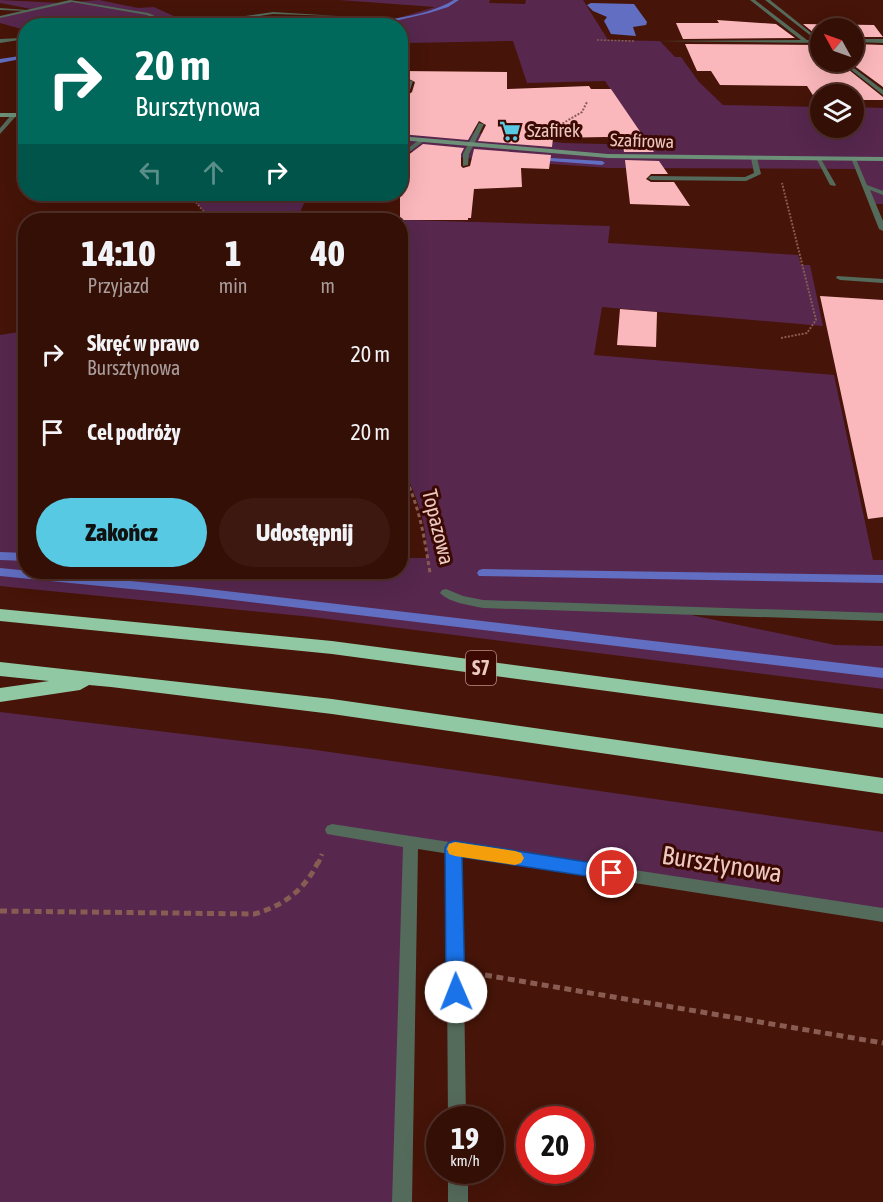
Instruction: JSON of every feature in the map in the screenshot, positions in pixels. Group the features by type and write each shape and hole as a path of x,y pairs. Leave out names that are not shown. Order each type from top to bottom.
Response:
{"highway":[{"name":"S7","path":"0,615 78,621 399,657 883,721"},
{"path":"0,669 109,679 424,718 883,786"},
{"path":"0,695 109,679"}],"street":[{"path":"37,0 61,3"},
{"path":"0,17 74,0 148,14 157,18"},
{"path":"752,0 806,42"},
{"path":"766,0 810,34"},
{"path":"2,8 27,11"},
{"path":"220,18 247,13 336,16"},
{"path":"0,41 18,39"},
{"path":"660,41 810,42"},
{"path":"864,42 883,41"},
{"path":"856,72 883,93"},
{"path":"408,89 410,81"},
{"path":"0,115 18,115"},
{"path":"0,132 14,115"},
{"path":"465,165 464,158 481,124"},
{"name":"Szafirowa","path":"408,139 608,156 883,159"},
{"path":"408,150 421,141"},
{"path":"651,178 746,179 758,174 754,158"},
{"path":"818,159 832,185"},
{"path":"854,159 883,229"},
{"path":"865,186 883,193"},
{"path":"840,278 883,281"},
{"path":"446,593 483,604 883,617"},
{"name":"Bursztynowa","path":"332,830 883,915"},
{"path":"402,1202 411,842"},
{"path":"454,848 457,1106"},
{"path":"458,1184 458,1202"}],"path":[{"path":"597,40 660,41"},
{"path":"776,158 816,320 813,328 803,335 780,338"},
{"path":"195,201 205,213"},
{"name":"Topazowa","path":"408,482 419,509 430,573 446,593"},
{"path":"0,911 254,914 272,910 288,901 304,887 317,867 332,830"},
{"path":"455,971 883,1043"}],"shaded area":[{"path":"0,0 61,3 99,0 138,8 154,7 178,18 18,18 18,28 0,23 0,17 31,9 0,3"},
{"path":"339,0 490,0 489,3 525,4 526,0 583,0 608,40 660,41 675,57 681,57 699,82 723,105 810,107 810,138 864,138 864,107 883,108 883,204 872,204 858,169 609,168 452,157 408,151 408,128 451,130 564,143 646,145 605,81 527,83 513,41 409,43 408,18 398,18 435,7"},
{"path":"195,201 305,201 300,213 205,213"},
{"path":"408,220 610,226 608,243 798,255 801,265 810,265 823,326 602,307 594,355 834,375 873,560 883,560 883,617 677,612 835,645 883,646 883,689 312,617 0,586 0,335 18,332 18,579 408,579 408,558 427,558 426,535 408,480"},
{"path":"0,712 309,749 883,832 883,915 411,842 402,1202 0,1202"}],"water":[{"path":"591,3 634,4 647,22 646,25 633,27 636,36 611,34 604,21 607,17 593,11 587,5"}],"building":[{"path":"717,20 776,24 795,38 683,39 676,23 719,23"},
{"path":"864,25 874,25 883,37 864,37"},
{"path":"685,44 810,45 810,72 852,72 883,97 883,100 864,100 864,84 810,84 810,91 807,86 720,85 711,71 697,71"},
{"path":"864,44 883,45 883,87 863,72"},
{"path":"408,71 507,72 507,89 589,86 591,89 611,89 654,152 624,152 622,138 553,138 552,147 478,141 486,125 479,121 468,140 408,135 408,95 412,92 415,82 408,78"},
{"path":"423,144 464,148 461,154 463,168 470,166 474,149 551,155 549,169 521,168 522,187 474,189 471,218 468,220 408,220 408,213 400,213 400,201 408,201 408,155"},
{"path":"625,160 659,161 668,174 651,174 646,179 651,182 674,182 690,206 630,204"},
{"path":"820,296 883,300 883,517 868,519"},
{"path":"620,309 657,312 656,347 617,345"}],"waterway":[{"path":"403,18 447,6 457,0"},
{"path":"0,61 18,58"},
{"path":"536,158 602,163"},
{"path":"0,556 18,557"},
{"path":"0,572 18,574"},
{"path":"483,573 883,579"},
{"path":"70,579 191,591 883,673"}],"slow traffic":[{"path":"455,849 515,858"}],"place":[{"name":"Szafirek","path":"510,131"}],"route":[{"path":"456,992 454,848 612,873"}]}
